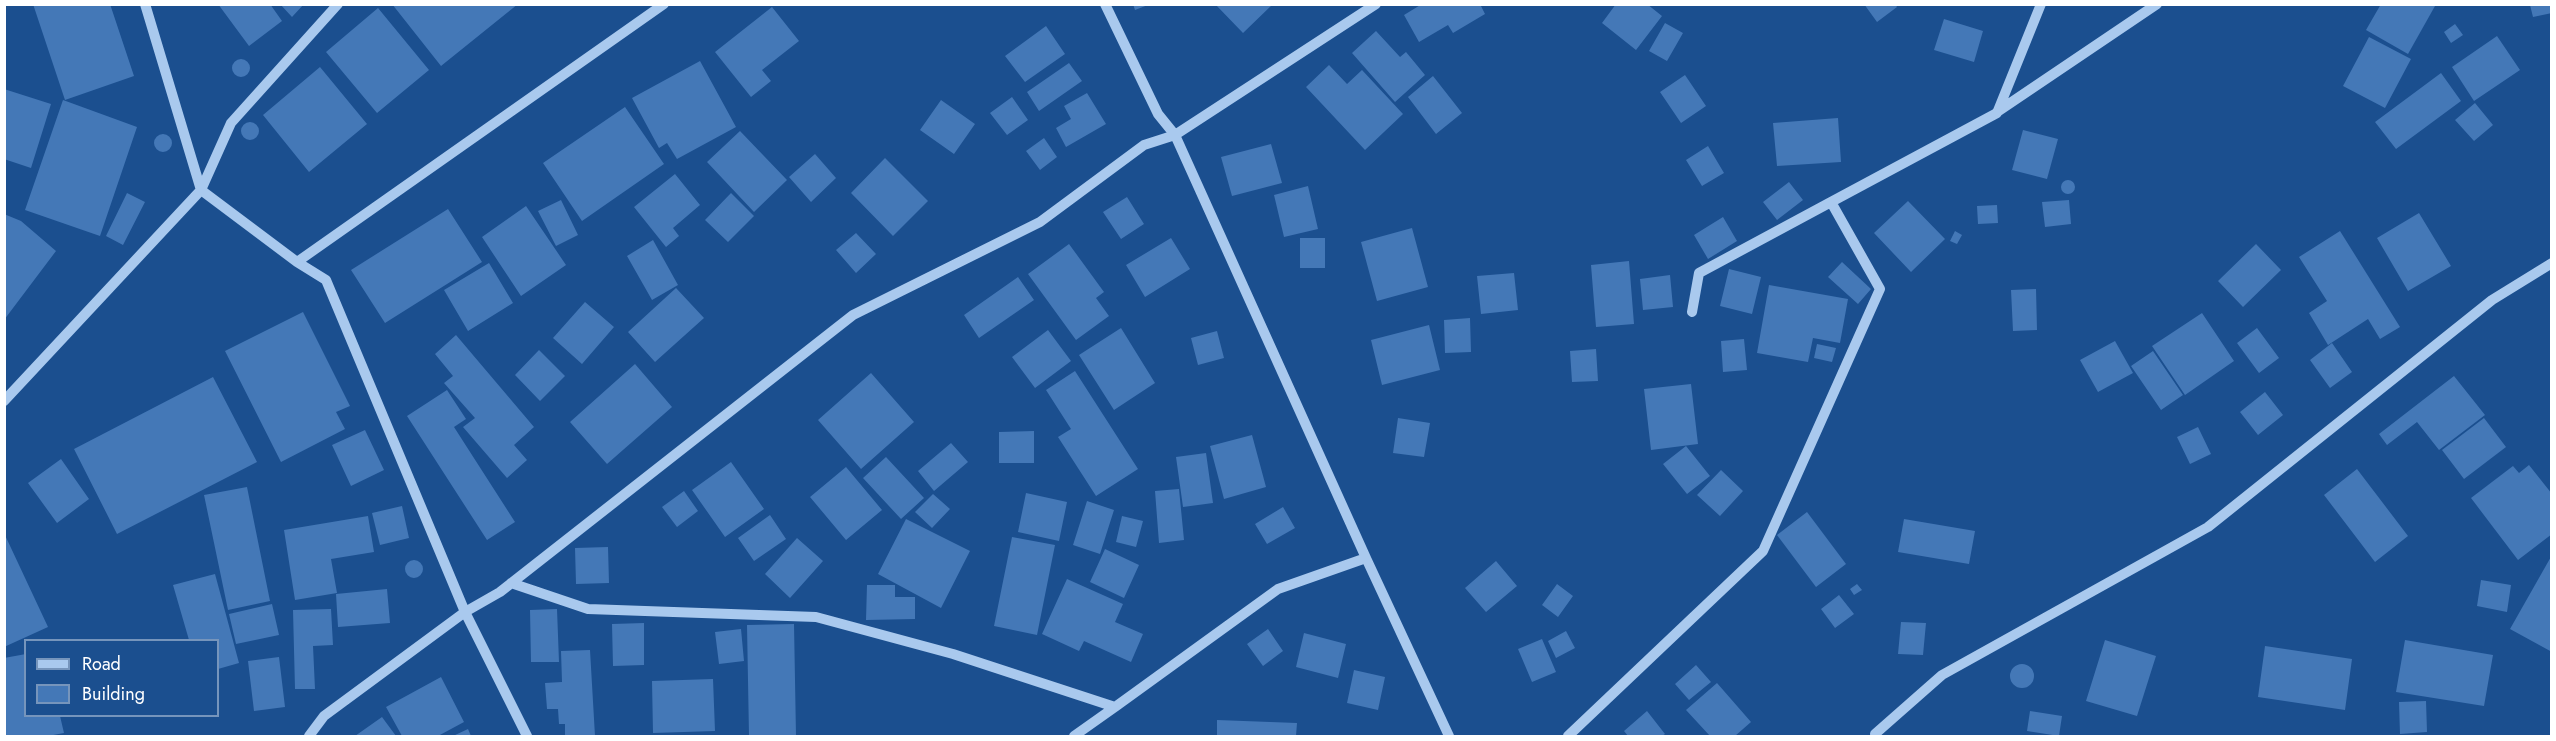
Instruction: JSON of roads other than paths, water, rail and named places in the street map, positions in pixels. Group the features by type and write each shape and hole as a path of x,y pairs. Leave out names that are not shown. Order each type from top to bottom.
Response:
{"street":[{"path":"145,4 201,190 297,262 326,280 465,612 527,736"},
{"path":"4,401 201,190 231,123 338,4"},
{"path":"297,262 664,4"},
{"path":"1105,4 1158,114 1175,135 1449,736"},
{"path":"309,736 324,716 465,612 511,583 853,315 1040,222 1144,145 1175,135 1376,4"},
{"path":"1997,112 2041,4"},
{"path":"1692,312 1699,273 1997,112 2157,4"},
{"path":"1568,736 1763,551 1880,289 1831,202"},
{"path":"1873,735 1942,675 2208,527 2492,300 2552,263"},
{"path":"1074,736 1278,589 1366,558"},
{"path":"511,583 588,609 816,617 952,654 1115,707"},
{"path":"1873,735 1887,736"}]}
